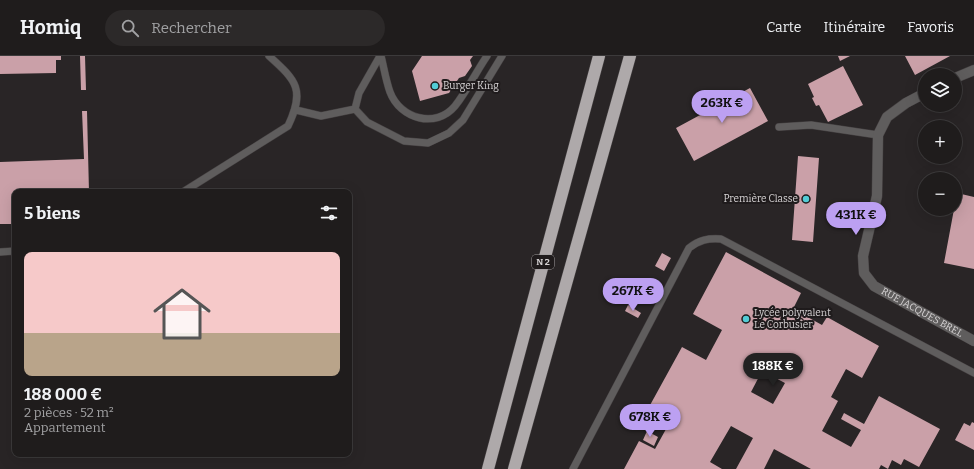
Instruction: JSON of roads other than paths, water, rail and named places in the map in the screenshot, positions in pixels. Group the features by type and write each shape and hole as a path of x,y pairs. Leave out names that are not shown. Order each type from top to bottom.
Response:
{"highway":[{"name":"N 2","path":"488,469 598,56"},
{"path":"514,469 630,56"}],"street":[{"path":"962,75 974,70"},
{"name":"RUE JACQUES BREL","path":"918,97 906,103 888,117 878,135 877,196 863,256 864,273 874,286 973,339"}],"lane":[{"path":"188,189 288,126 296,110 297,87 284,70 269,56"},
{"path":"355,109 359,93 380,56"},
{"path":"380,56 390,93 397,104 418,118 430,120 440,117 454,106 487,56"},
{"path":"355,109 367,122 404,141 428,143 449,133 463,120 502,56"},
{"path":"296,110 321,116 355,109"},
{"path":"779,127 811,125 878,135"},
{"path":"573,469 689,248 696,242 708,238 721,239 974,373"},
{"path":"0,252 12,251"}],"place":[{"name":"Burger King","path":"435,86"},
{"name":"Première Classe","path":"806,199"},
{"name":"Lycée polyvalent Le Corbusier","path":"746,319"}]}
